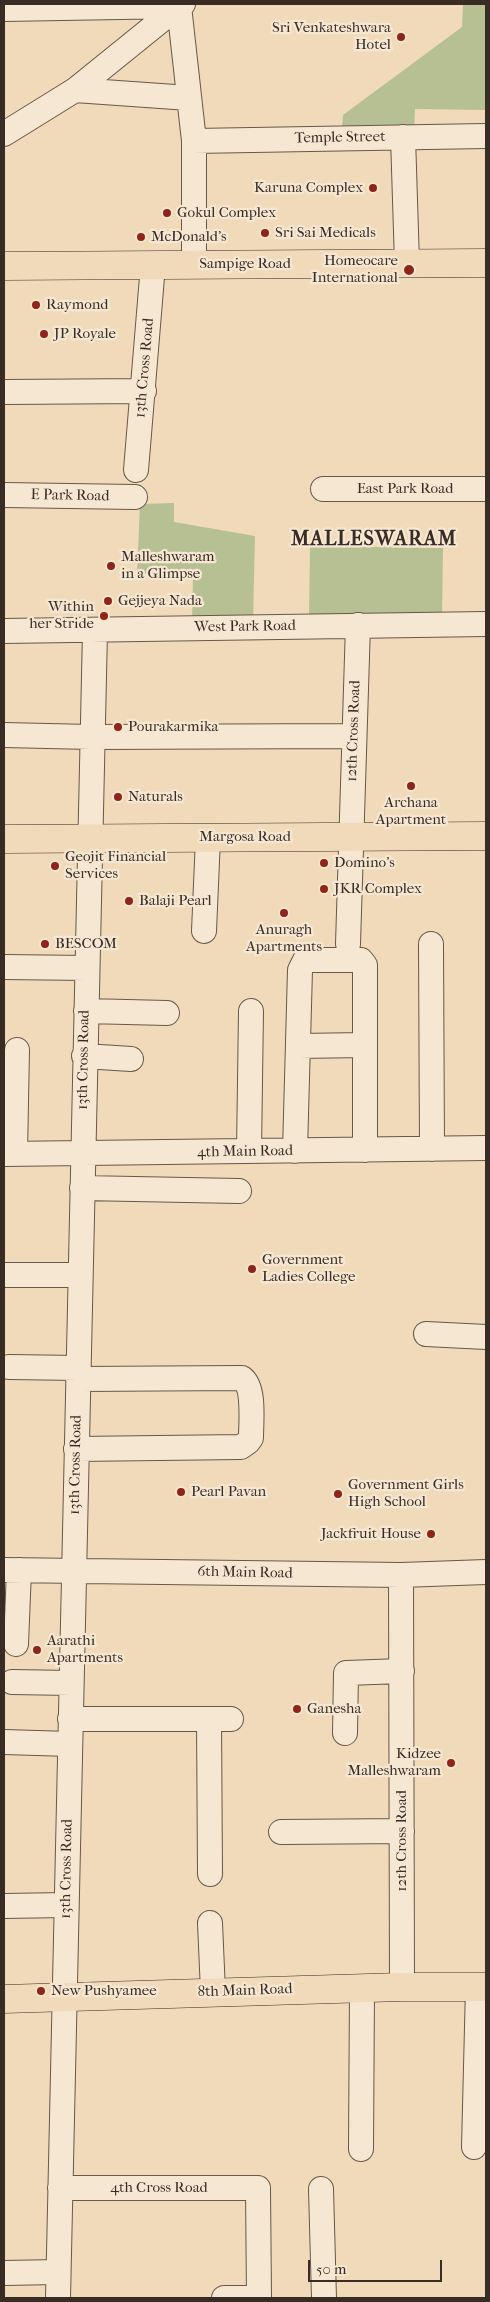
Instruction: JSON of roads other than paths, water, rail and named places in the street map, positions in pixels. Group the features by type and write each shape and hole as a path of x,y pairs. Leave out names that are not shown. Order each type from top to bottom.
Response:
{"main road":[{"name":"Sampige Road","path":"4,266 486,263"},
{"name":"Margosa Road","path":"4,839 486,836"},
{"name":"8th Main Road","path":"4,1999 362,1988 482,1987"}],"street":[{"path":"4,9 181,5"},
{"path":"4,134 75,90 181,5"},
{"path":"181,5 194,141 194,265"},
{"path":"75,90 189,98"},
{"name":"Temple Street","path":"194,141 486,136"},
{"path":"403,137 407,263"},
{"name":"13th Cross Road","path":"136,470 153,265"},
{"path":"4,392 144,391"},
{"name":"East Park Road","path":"323,489 486,489"},
{"name":"E Park Road","path":"4,495 136,497"},
{"name":"West Park Road","path":"4,631 486,624"},
{"name":"12th Cross Road","path":"348,944 358,625"},
{"name":"13th Cross Road","path":"58,2298 91,737 95,631"},
{"path":"4,735 91,737 354,736"},
{"path":"204,931 208,838"},
{"path":"431,944 432,1149"},
{"path":"295,1151 300,970 305,960 362,961 364,965 364,1150"},
{"path":"4,967 86,968"},
{"path":"86,1011 167,1013"},
{"path":"249,1151 251,1011"},
{"path":"298,1046 364,1045"},
{"path":"9,1154 17,1050"},
{"path":"84,1056 131,1058"},
{"name":"4th Main Road","path":"9,1154 486,1148"},
{"path":"82,1188 239,1191"},
{"path":"4,1275 80,1274"},
{"path":"426,1334 486,1337"},
{"path":"9,1367 78,1374 242,1378 246,1381 250,1390 251,1438 241,1447 76,1449"},
{"path":"11,1570 10,1620 16,1644"},
{"name":"6th Main Road","path":"11,1570 401,1575 486,1572"},
{"name":"12th Cross Road","path":"401,1575 402,1987"},
{"path":"345,1733 346,1673 402,1670"},
{"path":"12,1682 71,1683"},
{"path":"70,1719 220,1719 210,1874"},
{"path":"4,1742 70,1744"},
{"path":"281,1832 402,1831"},
{"path":"4,1906 66,1904"},
{"path":"210,1923 213,1992"},
{"path":"474,2147 482,1987"},
{"path":"361,2149 362,1988"},
{"name":"4th Cross Road","path":"60,2188 258,2188 259,2298"},
{"path":"321,2189 324,2298"},
{"path":"4,2273 58,2272"},
{"path":"224,2298 259,2298"}],"place":[{"name":"Sri Venkateshwara Hotel","path":"401,37"},
{"name":"Karuna Complex","path":"373,188"},
{"name":"Gokul Complex","path":"167,213"},
{"name":"Sri Sai Medicals","path":"265,233"},
{"name":"McDonald's","path":"141,237"},
{"name":"Homeocare International","path":"409,270"},
{"name":"Raymond","path":"36,305"},
{"name":"JP Royale","path":"44,334"},
{"name":"Malleshwaram in a Glimpse","path":"111,566"},
{"name":"Gejjeya Nada","path":"108,601"},
{"name":"Within her Stride","path":"104,616"},
{"name":"Pourakarmika","path":"118,727"},
{"name":"Archana Apartment","path":"411,786"},
{"name":"Naturals","path":"118,797"},
{"name":"Domino's","path":"324,863"},
{"name":"Geojit Financial Services","path":"55,866"},
{"name":"JKR Complex","path":"324,889"},
{"name":"Balaji Pearl","path":"129,901"},
{"name":"Anuragh Apartments","path":"284,913"},
{"name":"BESCOM","path":"45,944"},
{"name":"Government Ladies College","path":"252,1269"},
{"name":"Pearl Pavan","path":"181,1492"},
{"name":"Government Girls High School","path":"338,1494"},
{"name":"Jackfruit House","path":"431,1534"},
{"name":"Aarathi Apartments","path":"37,1650"},
{"name":"Ganesha","path":"297,1709"},
{"name":"Kidzee Malleshwaram","path":"451,1763"},
{"name":"New Pushyamee","path":"41,1991"}],"district":[{"name":"MALLESWARAM","path":"374,540"}]}
